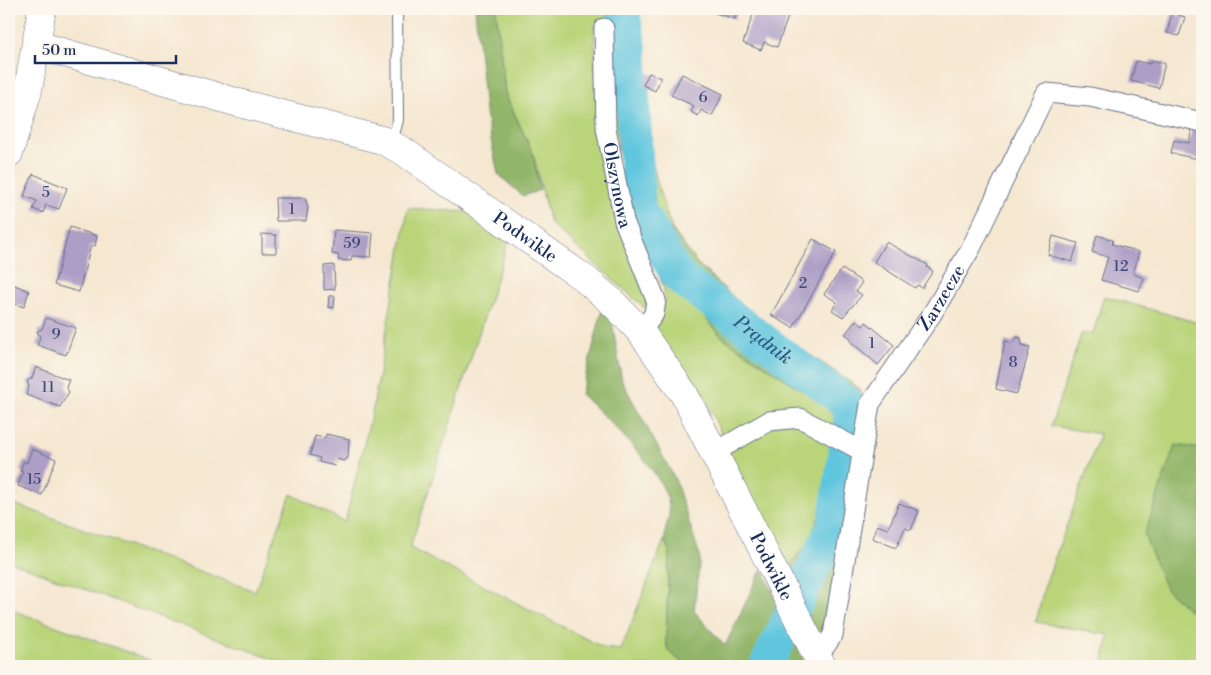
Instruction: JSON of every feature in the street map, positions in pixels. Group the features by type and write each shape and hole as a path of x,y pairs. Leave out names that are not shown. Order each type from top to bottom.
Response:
{"street":[{"path":"9,153 26,96 37,45 42,9"},
{"name":"Olszynowa","path":"604,28 606,128 624,221 656,300 654,314 641,332"},
{"name":"Podwikle","path":"37,45 239,103 360,132 391,144 585,279 612,302 641,332 684,394 715,452 816,656"},
{"name":"Zarzecze","path":"816,656 833,635 860,450 870,404 932,314 971,248 1046,93 1090,97 1202,122"},
{"path":"715,452 769,421 800,418 860,450"}],"lane":[{"path":"391,144 398,120 397,9"}],"green space":[{"path":"475,9 496,9 505,93 533,154 540,190 523,196 498,174 485,110"},
{"path":"496,9 631,9 632,22 594,26 599,119 649,293 647,310 550,223 533,154 505,93"},
{"path":"635,41 652,160 672,229 648,248 632,209 618,149 610,68 623,44"},
{"path":"408,208 468,212 509,240 410,548 604,648 621,650 664,540 669,551 666,640 668,651 687,666 291,666 9,561 9,502 255,591 291,494 345,522 373,408"},
{"path":"672,229 697,263 756,318 859,388 865,403 827,630 818,637 784,572 809,542 827,495 835,412 722,337 647,248"},
{"path":"649,250 722,337 835,412 827,495 809,542 784,572 701,389 653,329 665,300 664,288"},
{"path":"1104,296 1202,324 1202,449 1175,445 1166,589 1202,622 1202,666 1102,666 1109,635 1036,622 1044,588 1100,434 1051,426 1081,334 1093,333"},
{"path":"603,307 611,315 622,381 675,479 700,556 694,611 725,646 762,568 806,666 687,666 668,651 666,640 669,551 665,533 669,506 665,493 657,478 633,446 581,394"},
{"path":"1175,445 1202,449 1202,622 1166,589 1144,535"},
{"path":"9,609 166,666 9,666"}],"building":[{"path":"703,9 738,9 735,19"},
{"path":"755,9 766,9 788,17 777,47 764,42 761,50 743,43"},
{"path":"1172,13 1185,17 1179,36 1167,33"},
{"path":"1151,60 1165,63 1159,88 1131,81 1136,61 1150,64"},
{"path":"649,73 661,78 655,91 643,85"},
{"path":"682,74 723,94 712,116 701,110 698,116 691,112 694,106 671,95"},
{"path":"1192,128 1202,130 1202,160 1171,153 1174,140 1189,143"},
{"path":"33,174 67,188 59,209 46,205 43,213 33,209 37,201 24,196"},
{"path":"275,198 305,198 308,207 306,221 276,221"},
{"path":"70,227 97,236 95,246 91,245 79,292 54,285"},
{"path":"334,230 373,233 371,257 352,256 351,261 338,260 339,255 332,254"},
{"path":"262,234 276,235 276,253 262,253"},
{"path":"1097,235 1113,240 1112,244 1139,252 1133,274 1144,278 1139,291 1101,280 1108,257 1092,252"},
{"path":"1053,236 1078,243 1072,262 1048,255"},
{"path":"813,239 836,252 793,328 771,315"},
{"path":"886,242 928,265 927,267 933,271 922,288 917,285 915,288 874,262"},
{"path":"334,265 335,289 324,290 324,266"},
{"path":"842,269 862,282 856,291 862,295 843,317 832,310 837,302 824,294"},
{"path":"12,284 29,291 24,307 9,302"},
{"path":"329,296 335,296 334,308 328,307"},
{"path":"46,318 76,328 66,355 37,345 40,337 37,331 42,329"},
{"path":"856,320 863,326 866,322 894,345 878,365 850,341 852,339 845,334"},
{"path":"1017,337 1021,338 1022,345 1030,347 1017,394 996,389 1005,341 1012,343"},
{"path":"36,367 69,380 66,387 69,392 60,407 26,395 29,387 27,381 32,378"},
{"path":"326,434 349,439 348,458 344,461 337,459 335,466 319,462 320,458 310,455 315,436 325,438"},
{"path":"32,449 56,459 42,495 18,486 23,472 20,471 24,461 27,463"},
{"path":"899,503 919,511 911,530 905,528 896,548 872,538 877,525 888,529"}],"waterway":[{"name":"Prądnik","path":"622,9 630,48 639,210 679,277 847,403 851,416 834,525 766,666"}]}
